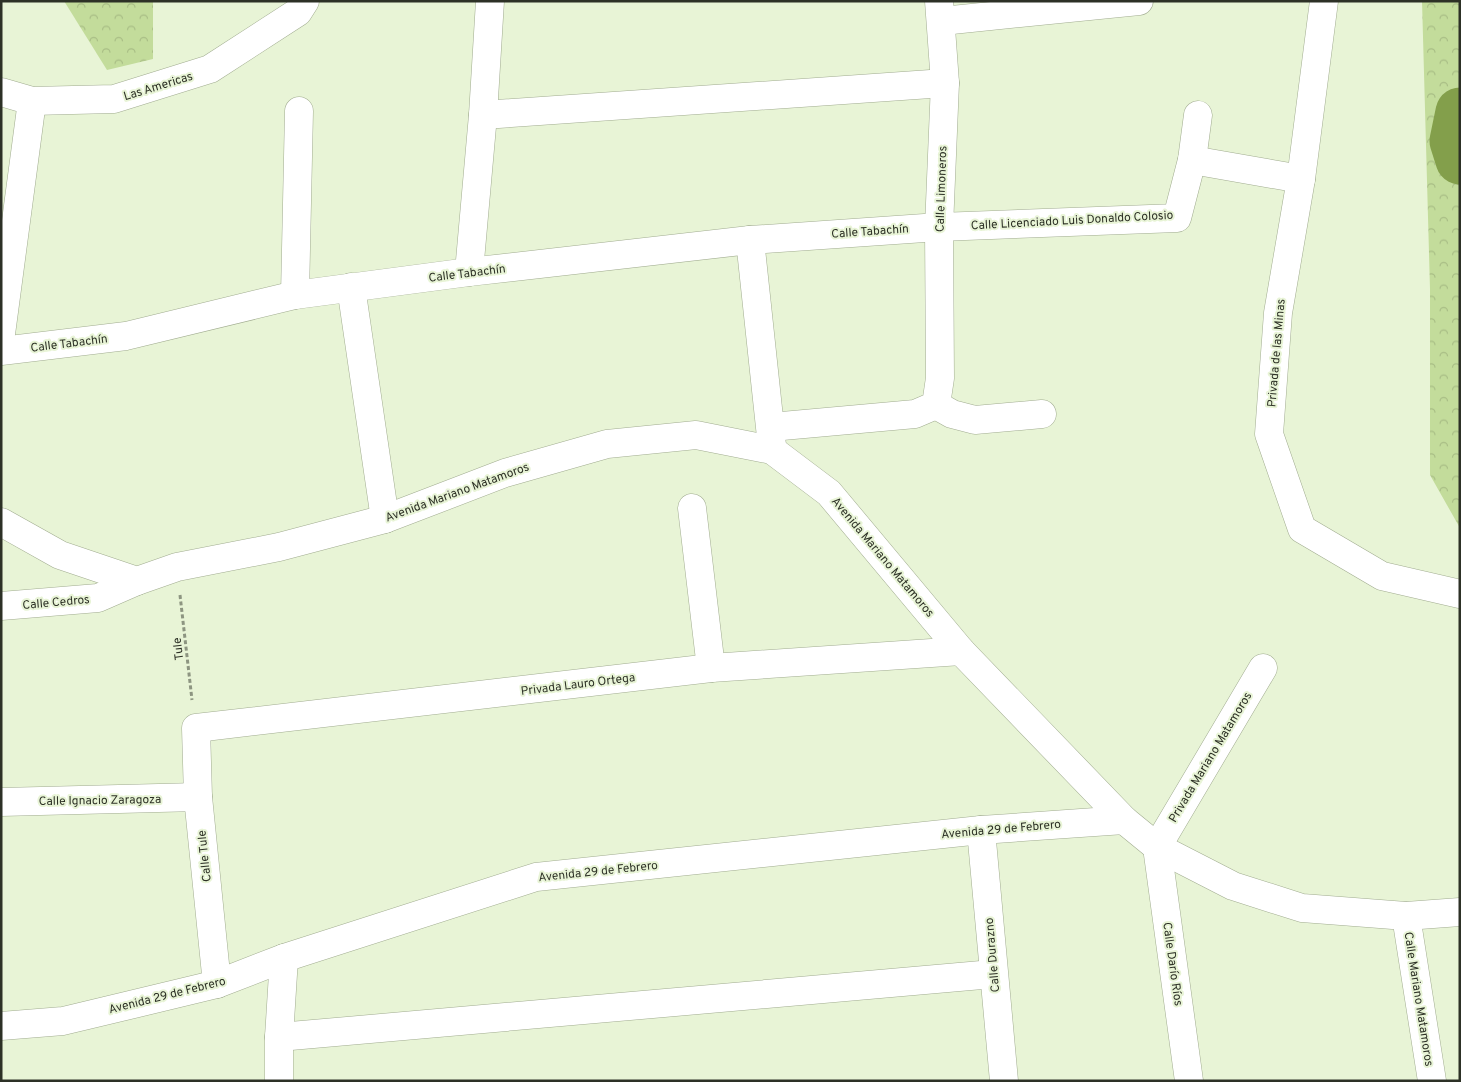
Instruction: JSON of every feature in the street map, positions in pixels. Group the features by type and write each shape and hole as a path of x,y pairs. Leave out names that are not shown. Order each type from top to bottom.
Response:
{"street":[{"path":"469,272 483,115 490,1"},
{"path":"940,11 1139,1"},
{"name":"Privada de las Minas","path":"1324,1 1301,179 1278,313 1268,434 1302,529 1382,576 1460,594"},
{"name":"Las Americas","path":"1,92 32,101 114,99 210,69 301,6"},
{"name":"Calle Limoneros","path":"936,405 940,378 939,227 945,83 940,11"},
{"path":"483,115 945,83"},
{"path":"1,334 32,101"},
{"path":"295,295 299,111"},
{"name":"Calle Licenciado Luis Donaldo Colosio","path":"939,227 1177,218 1192,160 1198,116"},
{"path":"1192,160 1301,179"},
{"name":"Calle Tabachín","path":"1,351 126,336 295,295 351,287 750,240 939,227"},
{"path":"750,240 771,438 916,414 936,405 952,414 975,420 1042,414"},
{"path":"351,287 385,519"},
{"name":"Avenida Mariano Matamoros","path":"137,581 177,567 279,547 385,519 505,473 607,444 696,435 771,438 829,493 961,651 1124,820 1157,847 1233,886 1302,908 1406,916 1460,912"},
{"path":"692,508 711,668"},
{"path":"1,522 60,555 137,581"},
{"name":"Calle Cedros","path":"1,606 98,598 137,581"},
{"name":"Privada Lauro Ortega","path":"196,728 711,668 961,651"},
{"name":"Privada Mariano Matamoros","path":"1157,847 1263,668"},
{"name":"Calle Tule","path":"196,728 198,797 218,984"},
{"name":"Calle Ignacio Zaragoza","path":"1,802 198,797"},
{"name":"Avenida 29 de Febrero","path":"1,1026 63,1021 218,984 284,958 536,877 981,830 1124,820"},
{"name":"Calle Durazno","path":"981,830 1004,1081"},
{"name":"Calle Darío Ríos","path":"1157,847 1189,1081"},
{"name":"Calle Mariano Matamoros","path":"1406,916 1432,1081"},
{"path":"279,1081 279,1036 284,958"},
{"path":"279,1036 993,974"}],"path":[{"name":"Tule","path":"177,567 196,728"}],"green space":[{"path":"64,1 153,1 153,59 107,70"},
{"path":"1422,1 1460,1 1460,528 1430,475 1430,289"}],"waterway":[{"path":"1460,112 1454,141 1460,160"}]}
